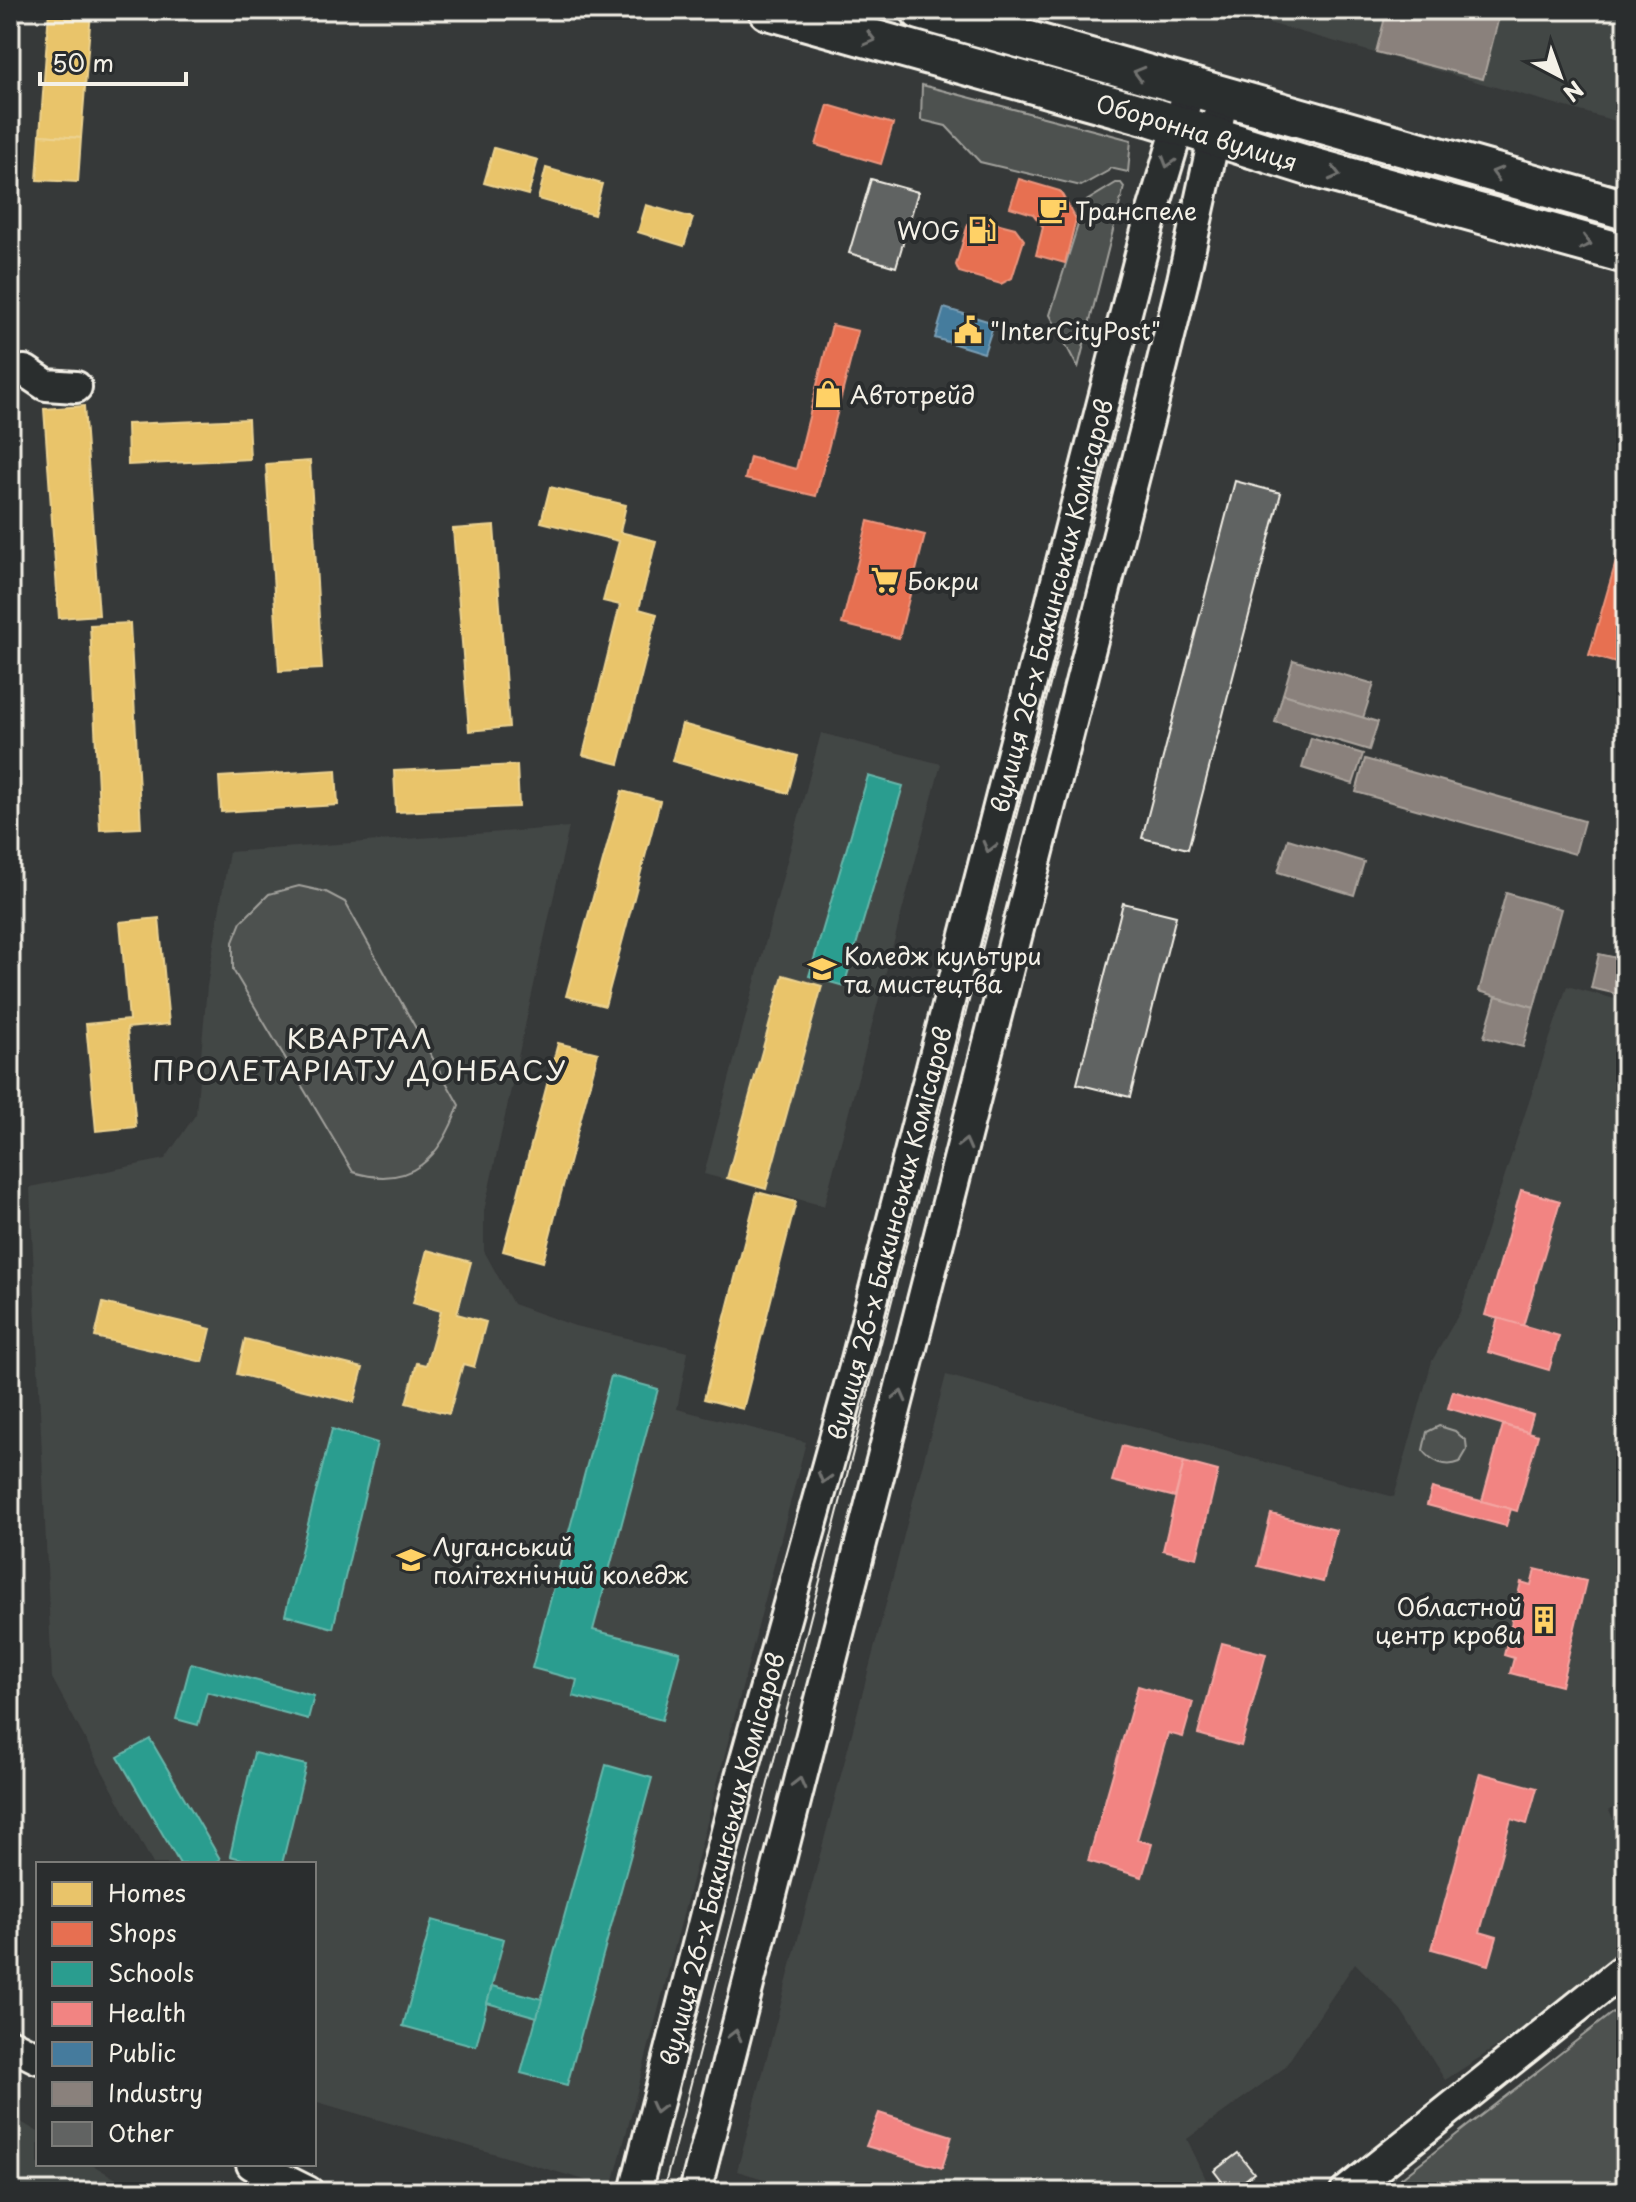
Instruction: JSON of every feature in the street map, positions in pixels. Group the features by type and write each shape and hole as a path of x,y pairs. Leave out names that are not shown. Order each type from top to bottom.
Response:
{"main road":[{"name":"Оборонна вулиця","path":"768,10 1626,254"},
{"name":"Оборонна вулиця","path":"920,10 1626,210"}],"street":[{"name":"вулиця 26-х Бакинських Комісаров","path":"695,2192 1183,280 1196,130 1206,92"},
{"name":"вулиця 26-х Бакинських Комісаров","path":"635,2192 739,1784 855,1367 1148,227 1196,130"},
{"path":"10,372 25,371 46,385 76,387"},
{"path":"1102,401 1150,413"},
{"path":"1346,2192 1626,1968"},
{"path":"10,2044 36,2057"},
{"path":"256,2166 308,2192"}],"shaded area":[{"path":"1223,10 1626,10 1626,124"},
{"path":"922,85 1131,140 1128,172 1110,168 1081,186 980,162 946,126 921,120"},
{"path":"1116,183 1124,187 1078,368 1050,315 1085,202"},
{"name":"Коледж культури та мистецтва","path":"821,733 941,764 824,1206 704,1174"},
{"name":"Луганський політехнічний коледж","path":"569,827 484,1211 484,1251 513,1304 575,1326 688,1352 677,1409 806,1442 612,2188 316,2102 316,1862 152,1862 52,1678 30,1187 165,1159 196,1114 207,986 229,852"},
{"path":"299,886 326,892 345,902 459,1105 452,1124 433,1154 408,1172 374,1176 353,1172 233,970 233,942 241,922 269,894"},
{"path":"1567,986 1626,1002 1626,1799 1609,1811 1626,1842 1626,1947 1538,2020 1445,2080 1401,2010 1355,1963 1284,2068 1187,2139 1212,2192 808,2192 737,2171 946,1375 1394,1497 1432,1361 1460,1312"},
{"path":"1439,1426 1455,1431 1466,1441 1467,1450 1460,1462 1440,1463 1423,1450 1427,1432"},
{"path":"1626,2002 1626,2192 1383,2192"},
{"path":"11,2116 36,2131 36,2166 94,2166 138,2192 10,2192"}],"building: Homes":[{"path":"49,10 91,12 81,138 40,135"},
{"path":"40,135 81,138 78,182 37,180"},
{"path":"494,148 538,160 528,195 484,183"},
{"path":"546,168 602,184 594,215 538,199"},
{"path":"646,205 693,218 684,246 638,232"},
{"path":"84,406 99,615 59,618 44,409"},
{"path":"248,419 250,459 128,465 127,424"},
{"path":"310,461 322,669 279,671 266,464"},
{"path":"550,487 626,505 620,532 656,541 639,609 657,614 619,764 583,755 620,605 603,601 619,541 541,522"},
{"path":"494,526 509,727 469,731 453,529"},
{"path":"130,623 141,828 100,830 90,625"},
{"path":"682,724 798,756 788,793 672,761"},
{"path":"517,765 519,807 396,812 394,771"},
{"path":"336,770 338,805 221,812 219,777"},
{"path":"622,791 660,801 605,1006 566,996"},
{"path":"159,918 169,1024 127,1028 136,1127 96,1131 86,1024 129,1020 120,922"},
{"path":"783,975 822,986 766,1189 727,1178"},
{"path":"558,1043 598,1053 543,1262 503,1251"},
{"path":"757,1192 796,1202 743,1409 704,1399"},
{"path":"427,1250 471,1262 457,1314 486,1322 474,1367 463,1364 449,1414 406,1403 417,1363 426,1365 441,1311 413,1303"},
{"path":"103,1303 211,1329 203,1362 95,1337"},
{"path":"245,1339 363,1368 354,1402 237,1374"}],"building: Shops":[{"path":"828,105 893,124 881,164 816,145"},
{"path":"1019,179 1060,191 1076,219 1065,263 1036,255 1043,227 1033,214 1010,207"},
{"path":"976,218 1015,228 1024,240 1012,278 1001,284 959,272 956,265 968,224"},
{"name":"Автотрейд","path":"832,325 858,331 816,496 745,479 750,457 796,469"},
{"path":"868,521 925,535 899,638 842,624"},
{"path":"1626,527 1626,666 1589,655"}],"building: Schools":[{"path":"868,776 903,786 844,986 809,976"},
{"path":"611,1376 658,1389 593,1630 680,1652 662,1720 573,1696 577,1680 532,1668"},
{"path":"332,1429 377,1443 333,1628 285,1615"},
{"path":"191,1663 314,1696 308,1719 207,1692 198,1725 176,1719"},
{"path":"150,1739 220,1859 215,1862 179,1862 118,1757"},
{"path":"254,1753 306,1765 282,1862 253,1862 230,1856"},
{"path":"606,1765 652,1778 567,2085 521,2073"},
{"path":"432,1920 504,1939 476,2046 403,2026"},
{"path":"492,1986 542,1999 537,2017 487,2003"}],"building: Health":[{"path":"1521,1190 1560,1201 1523,1326 1485,1315"},
{"path":"1498,1318 1559,1336 1549,1370 1488,1352"},
{"path":"1453,1391 1533,1415 1528,1432 1448,1408"},
{"path":"1503,1425 1538,1435 1517,1511 1482,1501"},
{"path":"1122,1446 1184,1462 1175,1497 1112,1481"},
{"path":"1184,1462 1218,1471 1197,1558 1163,1550"},
{"path":"1432,1488 1511,1509 1506,1526 1427,1505"},
{"path":"1271,1514 1336,1530 1323,1582 1258,1566"},
{"name":"Областной центр крови","path":"1535,1569 1586,1581 1561,1686 1510,1673 1514,1658 1504,1655 1521,1582 1531,1585"},
{"path":"1222,1643 1266,1654 1241,1746 1198,1734"},
{"path":"1138,1686 1193,1702 1183,1737 1168,1733 1137,1840 1152,1844 1142,1877 1088,1861"},
{"path":"1480,1773 1537,1788 1527,1824 1511,1819 1480,1932 1497,1937 1489,1965 1432,1949"},
{"path":"879,2113 952,2136 942,2168 866,2146"}],"building: Public":[{"path":"944,308 994,323 984,353 935,338"}],"building: Industry":[{"path":"1387,10 1470,10 1499,17 1483,79 1376,52"},
{"path":"1293,660 1374,684 1363,718 1283,694"},
{"path":"1283,694 1378,722 1369,750 1275,722"},
{"path":"1311,738 1363,754 1353,784 1302,768"},
{"path":"1365,759 1584,821 1575,854 1356,792"},
{"path":"1288,839 1364,862 1354,895 1278,872"},
{"path":"1506,893 1561,909 1534,1007 1479,991"},
{"path":"1599,954 1626,960 1626,996 1591,988"},
{"path":"1496,996 1534,1007 1523,1047 1484,1037"}],"building: Other":[{"path":"871,179 918,192 896,267 849,253"},
{"path":"1235,481 1281,493 1188,849 1142,838"},
{"path":"1123,903 1176,916 1130,1097 1077,1084"},
{"path":"1238,2153 1254,2173 1230,2192 1214,2171"}],"tram line":[{"path":"663,2192 1128,381"}],"place":[{"name":"Транспеле","path":"1053,210"},
{"name":"WOG","path":"982,230"},
{"name":"\"InterCityPost\"","path":"968,330"},
{"name":"Автотрейд","path":"828,394"},
{"name":"Бокри","path":"885,580"},
{"name":"Коледж культури та мистецтва","path":"822,969"},
{"name":"Луганський політехнічний коледж","path":"411,1560"},
{"name":"Областной центр крови","path":"1544,1620"}],"district":[{"name":"КВАРТАЛ ПРОЛЕТАРІАТУ ДОНБАСУ","path":"360,1053"}]}
